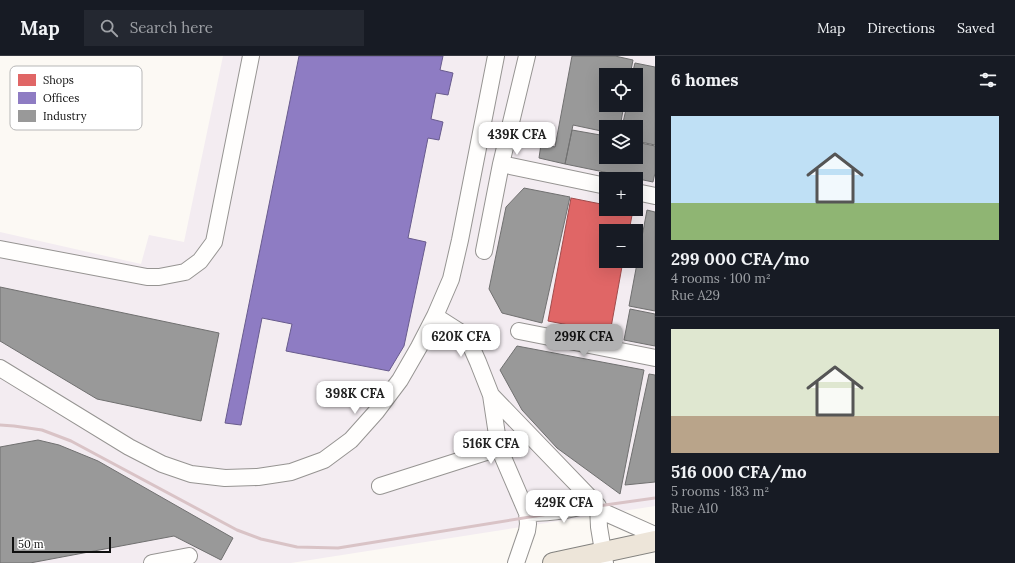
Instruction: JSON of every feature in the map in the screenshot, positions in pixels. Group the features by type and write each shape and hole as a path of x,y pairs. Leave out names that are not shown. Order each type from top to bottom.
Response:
{"main road":[{"path":"553,563 604,557 655,541"}],"street":[{"path":"0,249 147,277 159,277 185,272 200,261 214,242 251,56"},
{"path":"0,368 128,447 162,464 191,474 225,478 258,477 291,472 324,460 350,440 376,412 400,380 435,316 451,279 496,56"},
{"path":"484,252 501,164 527,56"},
{"path":"501,164 599,185"},
{"path":"643,193 655,196"},
{"path":"435,316 460,332 470,344 490,395 499,448 527,513 528,532 516,563"},
{"path":"519,331 655,358"},
{"path":"490,395 596,506 655,535"},
{"path":"380,486 499,448"},
{"path":"527,513 545,513 596,506"},
{"path":"596,506 604,557"},
{"path":"152,563 189,556"}],"shaded area":[{"path":"223,56 655,56 655,506 291,563 0,563 0,232 141,264 149,235 184,242"}],"building: Shops":[{"path":"571,198 599,204 599,216 632,216 630,224 599,224 599,268 622,268 610,333 548,321"}],"building: Offices":[{"path":"299,56 443,56 440,70 453,73 448,95 436,93 431,119 443,122 439,140 428,138 408,238 426,242 404,346 389,371 286,351 292,324 262,318 241,425 225,423"}],"building: Industry":[{"path":"572,56 615,56 633,60 631,68 599,68 599,112 623,112 621,120 599,120 599,131 573,125 565,164 539,158 541,144 555,147"},
{"path":"635,63 655,67 655,145 643,142 643,120 624,120 625,112 643,112 643,68 634,68"},
{"path":"572,130 599,135 599,164 643,164 643,143 655,146 655,173 653,182 643,180 643,172 604,172 565,164"},
{"path":"524,188 570,197 542,323 502,313 489,289 506,207"},
{"path":"647,210 655,212 655,311 629,306 636,268 643,268 643,231"},
{"path":"0,287 219,333 201,421 97,399 0,341"},
{"path":"630,309 655,314 655,346 624,340"},
{"path":"517,346 644,370 620,494 557,448 522,410 500,370"},
{"path":"649,374 655,375 655,482 625,485"},
{"path":"38,440 59,445 98,461 233,538 221,560 174,536 30,563 0,563 0,447"}],"railway":[{"path":"0,425 42,430 71,441 237,530 261,539 297,547 338,548 655,498"}]}
